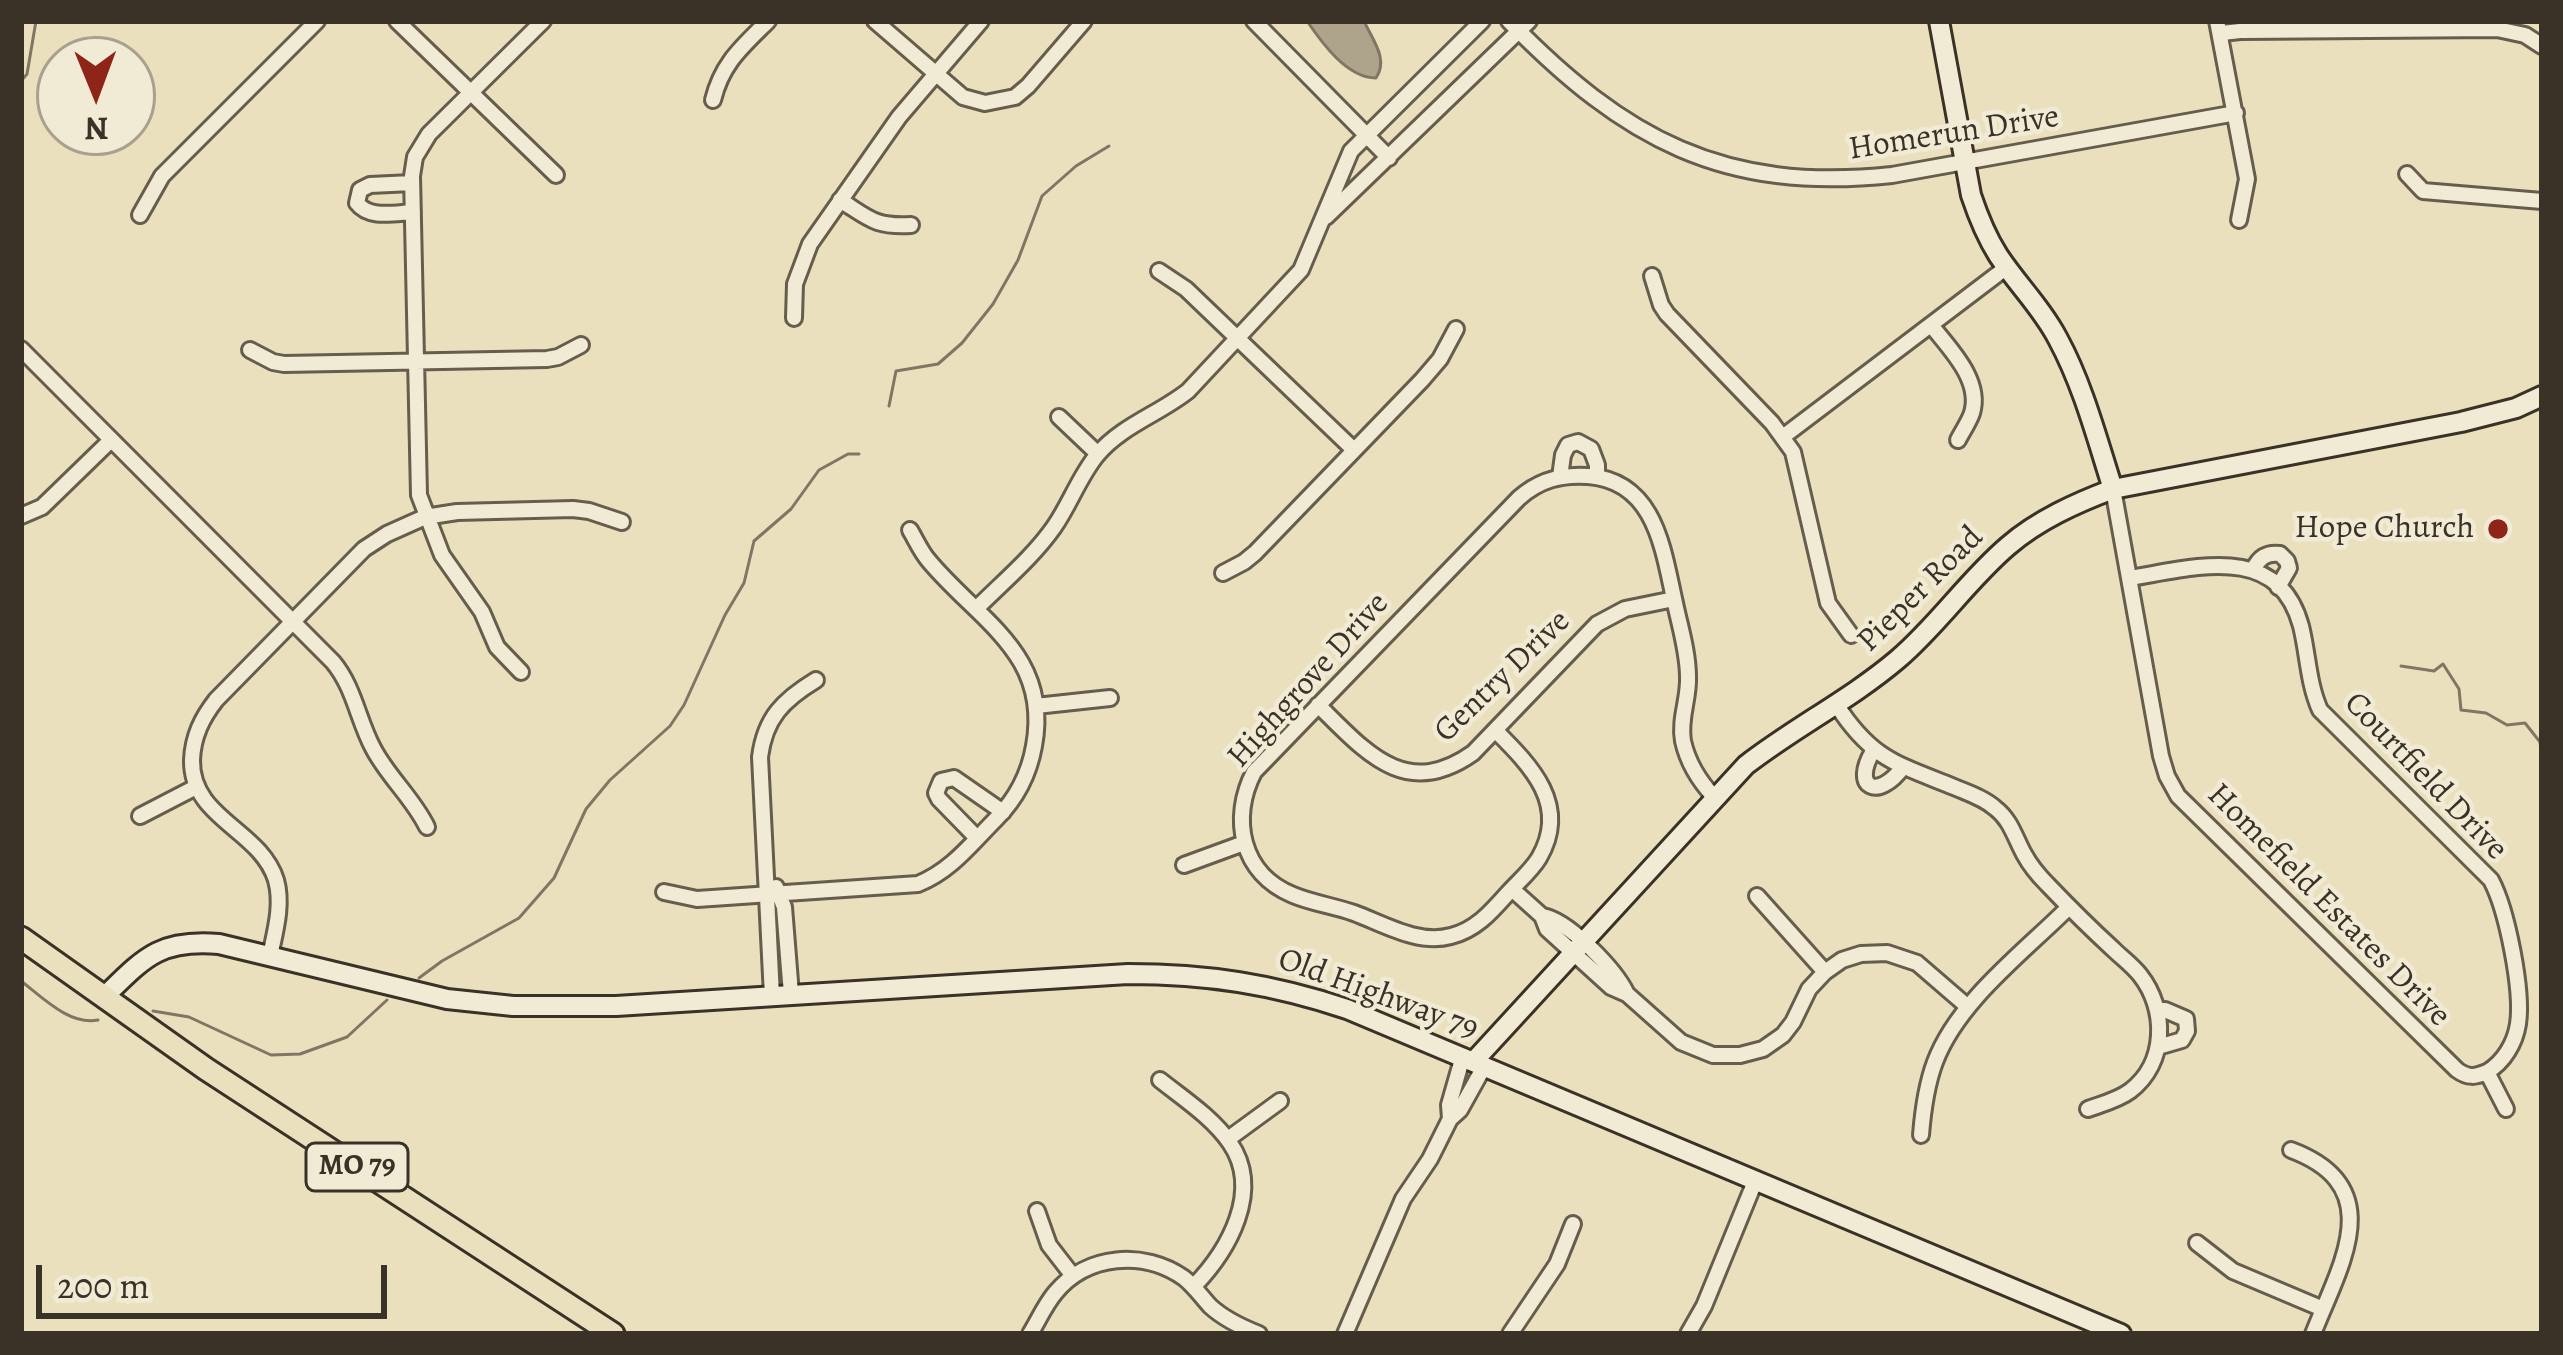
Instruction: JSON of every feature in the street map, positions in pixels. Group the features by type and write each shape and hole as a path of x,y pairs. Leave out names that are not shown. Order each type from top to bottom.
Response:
{"main road":[{"name":"MO 79","path":"21,938 206,1069 613,1334"}],"street":[{"path":"140,215 163,176 317,21"},
{"path":"397,21 556,175"},
{"path":"521,672 497,647 482,612 442,555 419,495 412,183 415,158 429,134 543,21"},
{"path":"712,100 726,64 768,21"},
{"path":"875,21 963,97 985,103 1015,97 1084,21"},
{"path":"794,318 795,284 810,244 899,117 981,21"},
{"path":"1254,21 1389,158"},
{"path":"977,608 1050,533 1097,454 1188,391 1301,270 1351,152 1482,21"},
{"path":"1940,21 1978,216 2007,267 2044,314 2071,365 2113,488"},
{"path":"1318,225 1519,24"},
{"name":"Homerun Drive","path":"1519,24 1575,85 1642,131 1719,163 1778,176 1892,176 2236,113"},
{"path":"2239,220 2247,179 2220,27 2240,31 2512,26 2542,46"},
{"path":"2407,174 2423,191 2542,201"},
{"path":"412,183 370,185 360,190 357,203 370,213 413,212"},
{"path":"840,200 876,224 911,225"},
{"path":"1784,436 2007,267"},
{"path":"1160,271 1186,289 1354,450"},
{"path":"1652,276 1667,314 1784,436 1793,452 1828,603 1851,635"},
{"path":"1931,325 1960,362 1973,393 1973,411 1958,440"},
{"path":"1223,573 1244,562 1354,450 1440,359 1456,329"},
{"path":"250,350 284,364 416,364 547,359 581,344"},
{"path":"21,349 346,677 375,753 427,827"},
{"name":"Pieper Road","path":"1474,1061 1746,765 1870,682 1909,650 2009,545 2042,522 2113,488 2461,422 2542,396"},
{"path":"1059,418 1097,454"},
{"path":"21,516 42,507 111,440"},
{"name":"Highgrove Drive","path":"1244,843 1242,800 1254,772 1519,498 1530,488 1560,477 1562,454 1578,442 1591,449 1597,477 1624,489 1650,514 1661,542 1688,668 1682,735 1691,767 1714,797"},
{"path":"1560,477 1597,477"},
{"name":"Homefield Estates Drive","path":"2113,488 2162,756 2178,796 2457,1070 2476,1077 2487,1072"},
{"path":"270,956 279,900 266,859 255,844 217,815 196,788 194,738 203,716 364,549 387,534 425,517 457,512 573,509 622,522"},
{"path":"664,892 697,898 918,884 950,866 1014,797 1030,764 1036,732 1036,706 1021,659 1010,642 933,566 910,530"},
{"name":"Courtfield Drive","path":"2130,578 2210,565 2253,570 2270,553 2288,561 2286,578 2278,587 2301,626 2320,710 2491,880 2501,898 2518,1024 2503,1058 2487,1072"},
{"path":"2253,570 2278,587"},
{"name":"Gentry Drive","path":"1318,705 1366,752 1392,768 1431,772 1457,764 1496,731 1598,624 1625,609 1674,598"},
{"path":"781,995 784,907 772,894 768,873 763,735 784,703 816,680"},
{"path":"1036,706 1110,698"},
{"path":"1836,704 1873,751 1995,807 2015,832 2032,867 2140,975 2154,1000 2160,1030 2155,1058 2135,1087 2088,1109"},
{"path":"1184,865 1244,843 1257,869 1292,895 1424,938 1449,937 1477,925 1539,857 1549,826 1546,793 1532,767 1496,731"},
{"path":"1873,751 1865,776 1874,788 1892,782 1903,767"},
{"path":"977,838 939,799 936,793 941,781 954,778 962,782 1003,812"},
{"path":"140,816 196,788"},
{"path":"1512,889 1542,916 1546,928 1578,948 1611,987 1627,994 1681,1042 1713,1055 1762,1049 1783,1035 1810,988 1825,972 1861,954 1887,953 1917,963 1967,1007"},
{"path":"1757,896 1825,972"},
{"path":"1921,1135 1936,1058 1967,1007 2069,907"},
{"name":"Old Highway 79","path":"104,998 154,952 175,944 219,944 419,993 513,1006 616,1006 1043,978 1186,974 1244,981 1299,992 1347,1009 2121,1334"},
{"path":"2156,1010 2186,1019 2188,1025 2182,1040 2158,1047"},
{"path":"1450,1119 1449,1106 1474,1061"},
{"path":"1345,1334 1394,1216 1450,1119 1460,1110 1474,1061"},
{"path":"2487,1072 2506,1109"},
{"path":"1160,1080 1228,1139 1242,1169 1242,1204 1222,1253 1194,1286"},
{"path":"1228,1139 1280,1101"},
{"path":"2291,1150 2329,1169 2344,1192 2351,1219 2349,1242 2312,1334"},
{"path":"1688,1334 1756,1179"},
{"path":"1037,1211 1049,1245 1073,1276"},
{"path":"1510,1334 1557,1264 1573,1224"},
{"path":"2197,1244 2233,1271 2323,1309"},
{"path":"1030,1334 1056,1291 1073,1276 1113,1260 1132,1259 1165,1266 1194,1286 1225,1318 1259,1334"}],"shaded area":[{"path":"1307,21 1364,21 1380,56 1376,78 1345,66"}],"waterway":[{"path":"21,81 27,74 36,21"},
{"path":"889,406 896,371 938,364 993,304 1018,260 1042,196 1076,166 1109,146"},
{"path":"419,978 519,918 554,878 586,809 610,780 670,726 684,705 744,583 754,541 791,509 819,470 848,454 859,454"},
{"path":"2401,666 2434,671 2443,664 2459,689 2461,710 2486,713 2507,725 2525,723 2540,742"},
{"path":"2542,736 2542,757"},
{"path":"21,981 67,1015 98,1020"},
{"path":"153,1011 189,1017 271,1055 300,1054 347,1037 387,1000"}],"place":[{"name":"Hope Church","path":"2498,529"}]}
